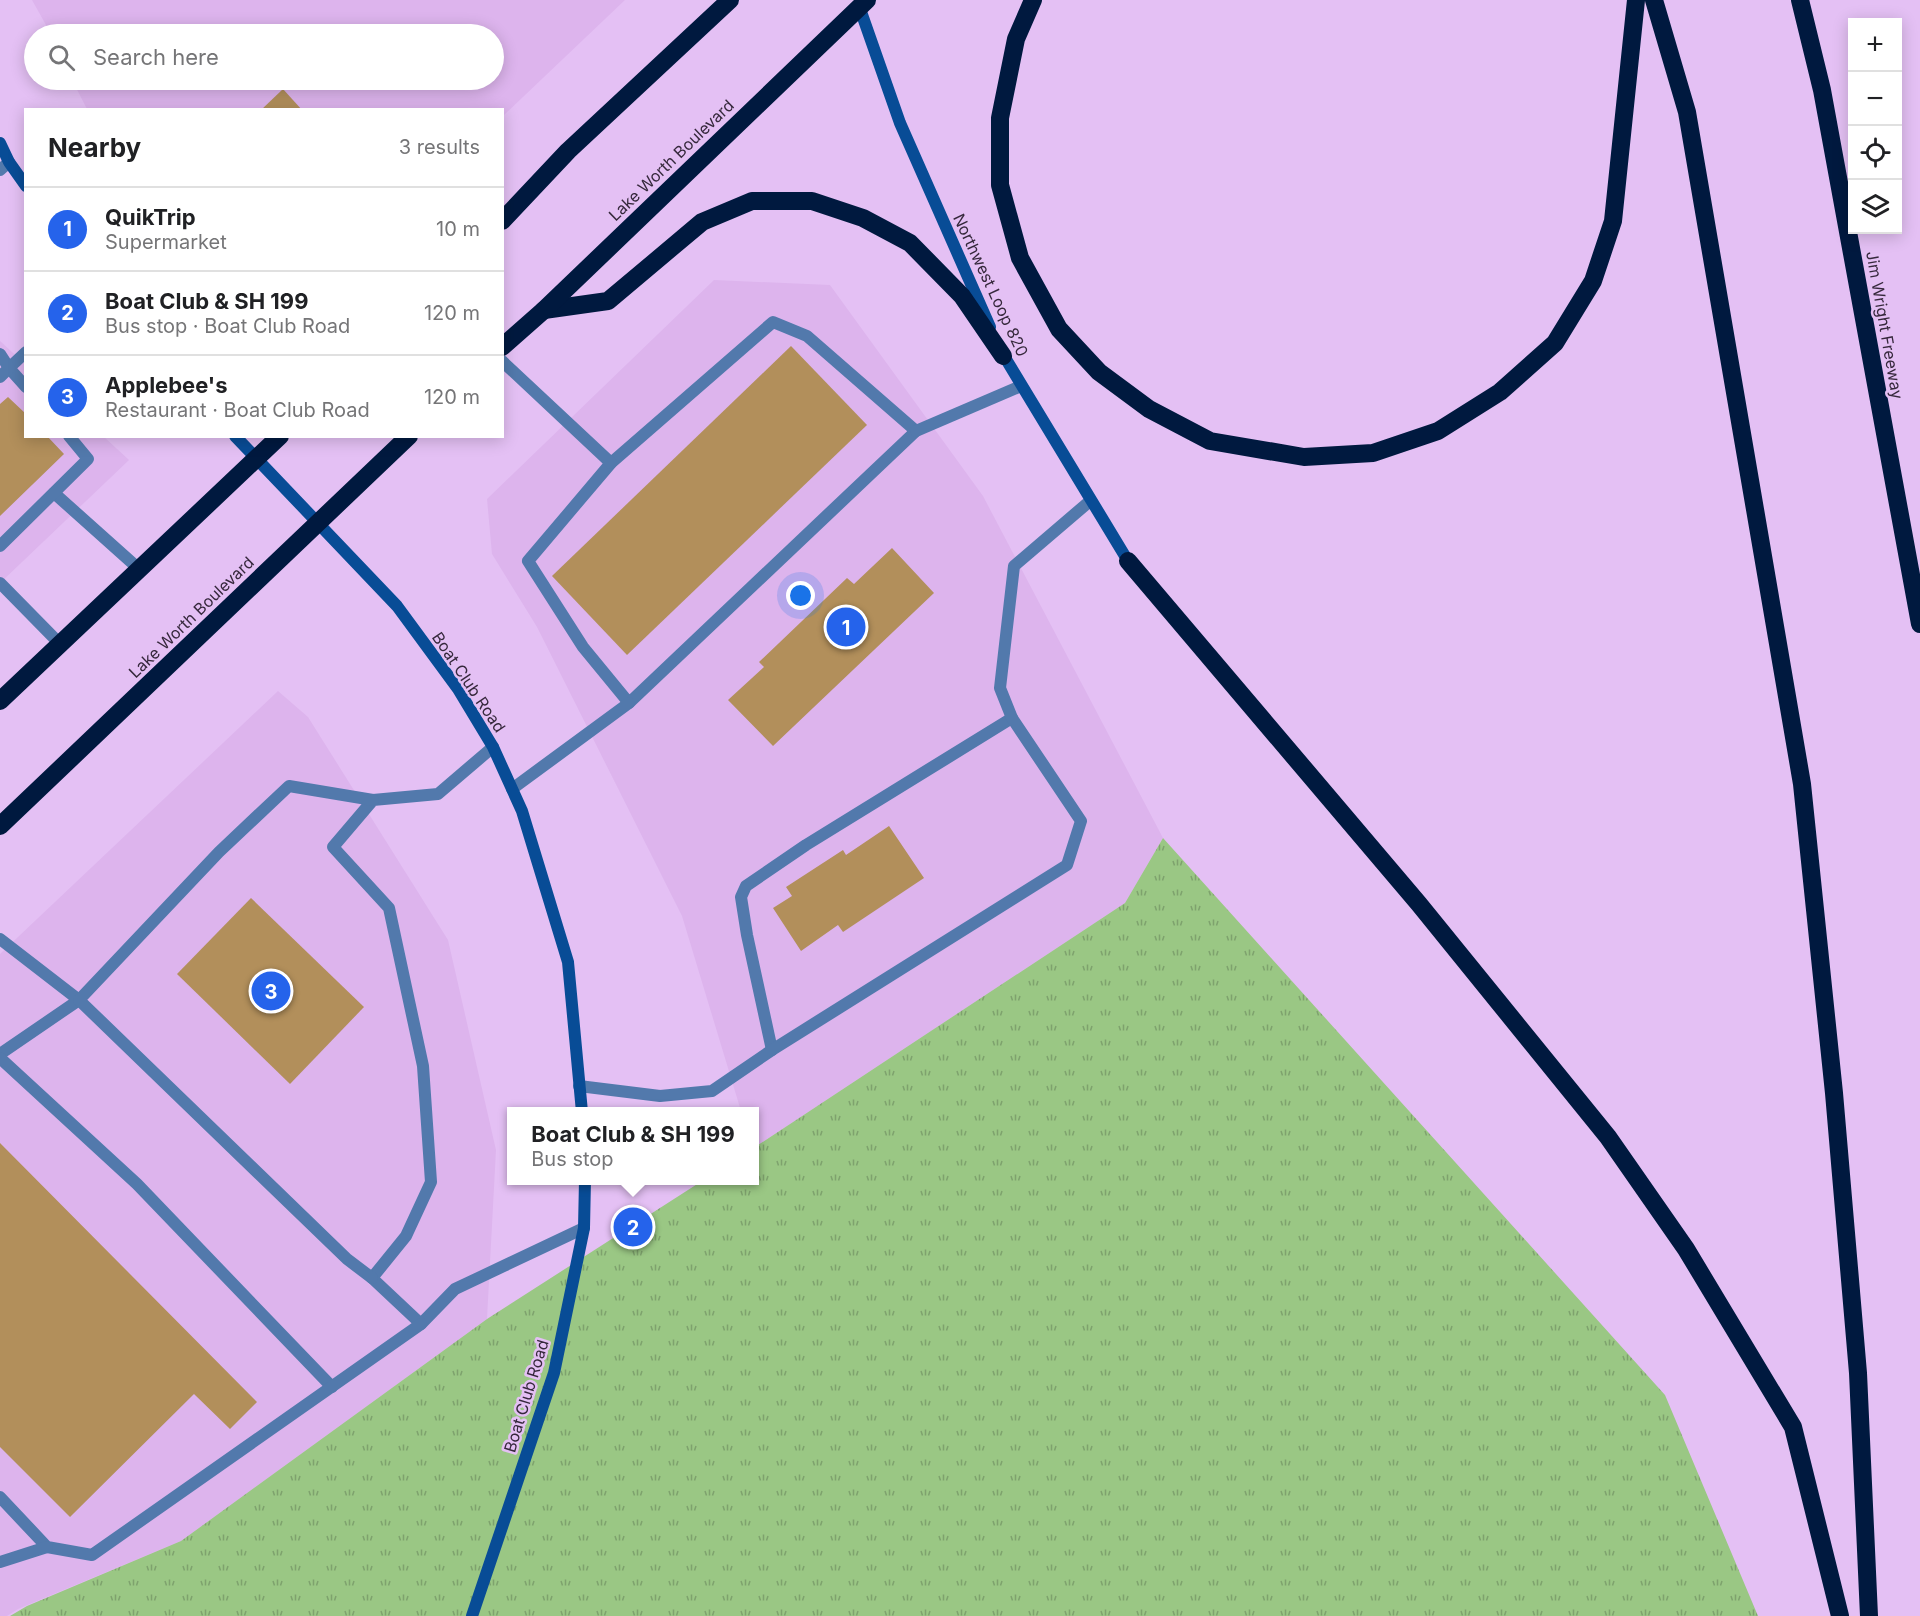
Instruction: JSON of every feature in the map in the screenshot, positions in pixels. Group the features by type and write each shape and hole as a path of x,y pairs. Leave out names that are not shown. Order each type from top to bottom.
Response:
{"highway":[{"path":"504,219 568,151 730,0"},
{"path":"1033,0 1016,39 1000,118 1000,185 1020,258 1059,329 1099,372 1159,415 1209,441 1304,457 1373,453 1438,431 1500,392 1555,343 1593,281 1613,221 1636,0"},
{"path":"1654,0 1687,112 1802,784 1834,1093 1858,1373 1869,1616"},
{"name":"Jim Wright Freeway","path":"1800,0 1822,90 1920,624"},
{"name":"Lake Worth Boulevard","path":"504,346 863,3"},
{"path":"544,310 608,301 702,222 752,201 812,201 863,218 910,243 962,296 1003,356"},
{"path":"0,701 278,438"},
{"name":"Lake Worth Boulevard","path":"0,826 407,438"},
{"path":"1128,561 1427,913 1608,1137 1686,1249 1793,1427 1840,1616"}],"main road":[{"name":"Northwest Loop 820","path":"863,3 900,123 1003,356 1128,561"},
{"path":"0,142 4,166 24,184"},
{"name":"Boat Club Road","path":"237,438 397,606 458,689 493,747 522,811 568,962 581,1107"},
{"name":"Boat Club Road","path":"472,1616 554,1373 584,1228 585,1185"}],"lane":[{"path":"630,703 583,647 528,561 611,463 773,322 807,336 916,431"},
{"path":"0,354 5,373 24,386"},
{"path":"5,373 24,354"},
{"path":"504,363 611,463"},
{"path":"512,789 630,703 916,431 1021,386"},
{"path":"0,546 88,459 71,438"},
{"path":"54,493 139,569"},
{"path":"579,1086 660,1096 712,1091 772,1050 1067,865 1081,821 1012,718 1000,688 1014,566 1090,501"},
{"path":"0,583 60,644"},
{"path":"772,1050 747,935 741,897 746,886 806,845 1012,718"},
{"path":"332,1387 137,1184 0,1056 79,1000 219,852 289,786 373,800 438,794 493,747"},
{"path":"372,1278 406,1236 431,1182 423,1066 389,908 333,847 373,800"},
{"path":"0,939 79,1000 347,1259 372,1278 421,1324"},
{"path":"0,1562 47,1547 92,1555 421,1324 455,1289 584,1228"},
{"path":"0,1497 47,1547"}],"shaded area":[{"path":"32,0 625,0 504,115 504,108 86,108 77,90 504,90 504,24 45,24"},
{"path":"714,280 830,285 983,496 1163,838 1125,903 759,1144 759,1107 740,1107 682,916 537,627 492,554 487,499"},
{"path":"0,341 24,363 24,438 105,438 129,460 0,583"},
{"path":"278,691 308,717 448,940 496,1150 487,1319 181,1541 18,1609 7,1616 0,1616 0,954"}],"green space":[{"path":"1163,838 1665,1395 1758,1616 10,1616 27,1606 181,1541 487,1319 696,1185 759,1185 759,1144 1125,903"}],"building":[{"path":"284,90 300,108 263,108"},
{"path":"791,346 867,425 627,655 552,576"},
{"path":"8,397 24,412 24,438 49,438 64,454 0,516 0,404"},
{"path":"892,548 934,593 773,746 728,700 764,667 759,662 847,578 854,584"},
{"path":"889,826 924,878 843,932 838,925 801,951 773,908 792,896 786,887 843,850 846,855"},
{"path":"251,898 364,1007 290,1084 177,974"},
{"path":"0,1143 257,1402 230,1429 194,1394 70,1517 0,1447"}],"place":[{"name":"QuikTrip","path":"846,627"},
{"name":"Applebee's","path":"271,991"},
{"name":"Boat Club & SH 199","path":"633,1227"}]}
